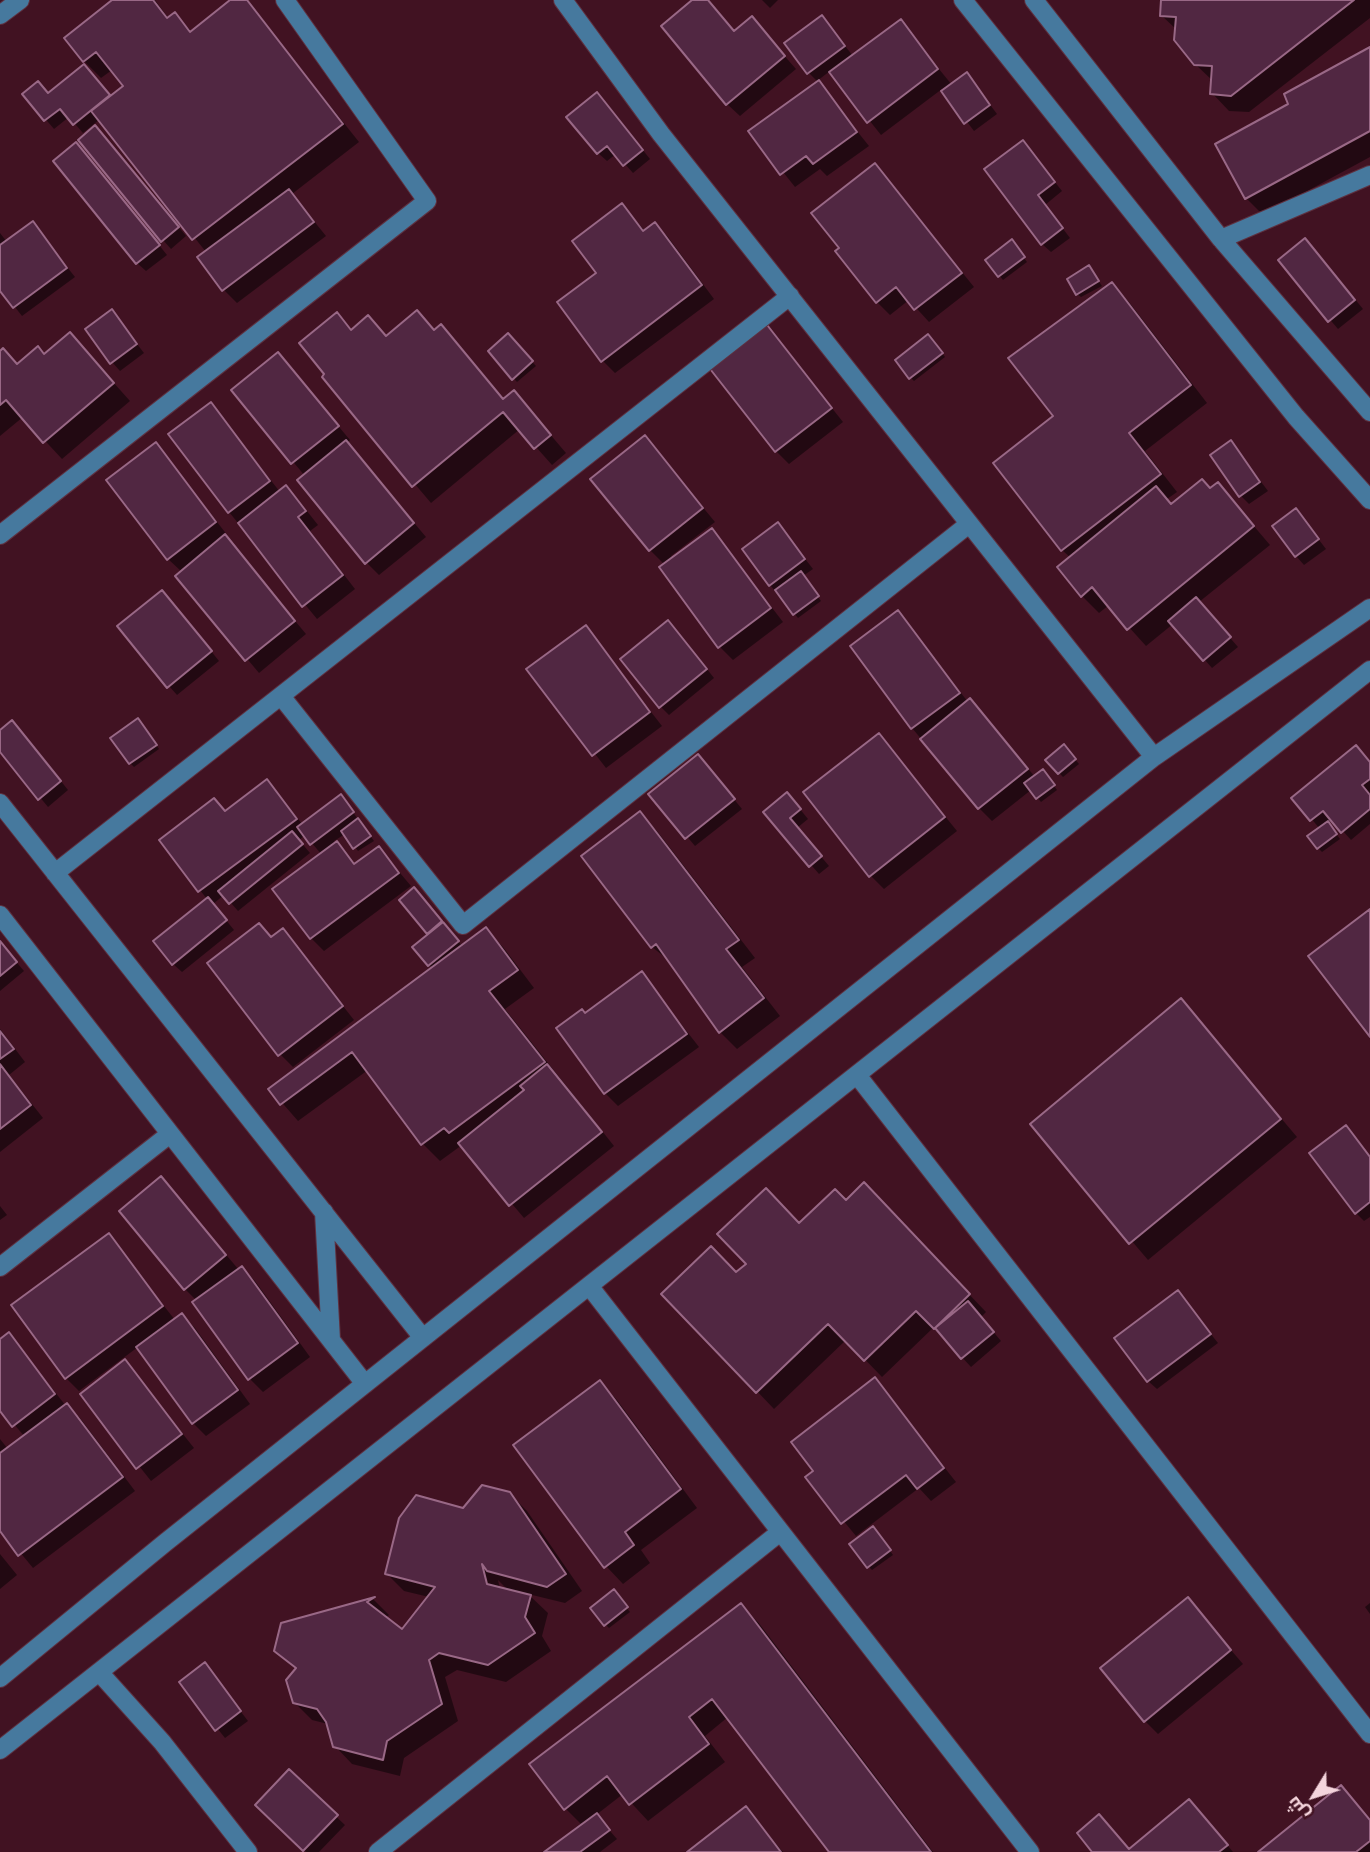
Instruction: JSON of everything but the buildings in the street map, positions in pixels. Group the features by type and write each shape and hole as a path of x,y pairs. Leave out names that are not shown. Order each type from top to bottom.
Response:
{"street":[{"path":"0,15 20,0"},
{"path":"0,535 427,201 285,0"},
{"path":"563,0 661,134 1154,757"},
{"path":"963,0 1296,417 1370,499"},
{"path":"1034,0 1220,239 1370,412"},
{"path":"1220,239 1370,175"},
{"path":"55,873 790,296"},
{"path":"281,696 463,925 970,524"},
{"path":"0,1678 365,1384 1154,757 1370,608"},
{"path":"0,1750 1370,670"},
{"path":"0,803 423,1338"},
{"path":"0,915 365,1384"},
{"path":"857,1075 1370,1734"},
{"path":"0,1267 170,1134"},
{"path":"324,1212 331,1340"},
{"path":"590,1287 1030,1852"},
{"path":"378,1852 779,1533"},
{"path":"99,1672 162,1742 248,1852"}]}
